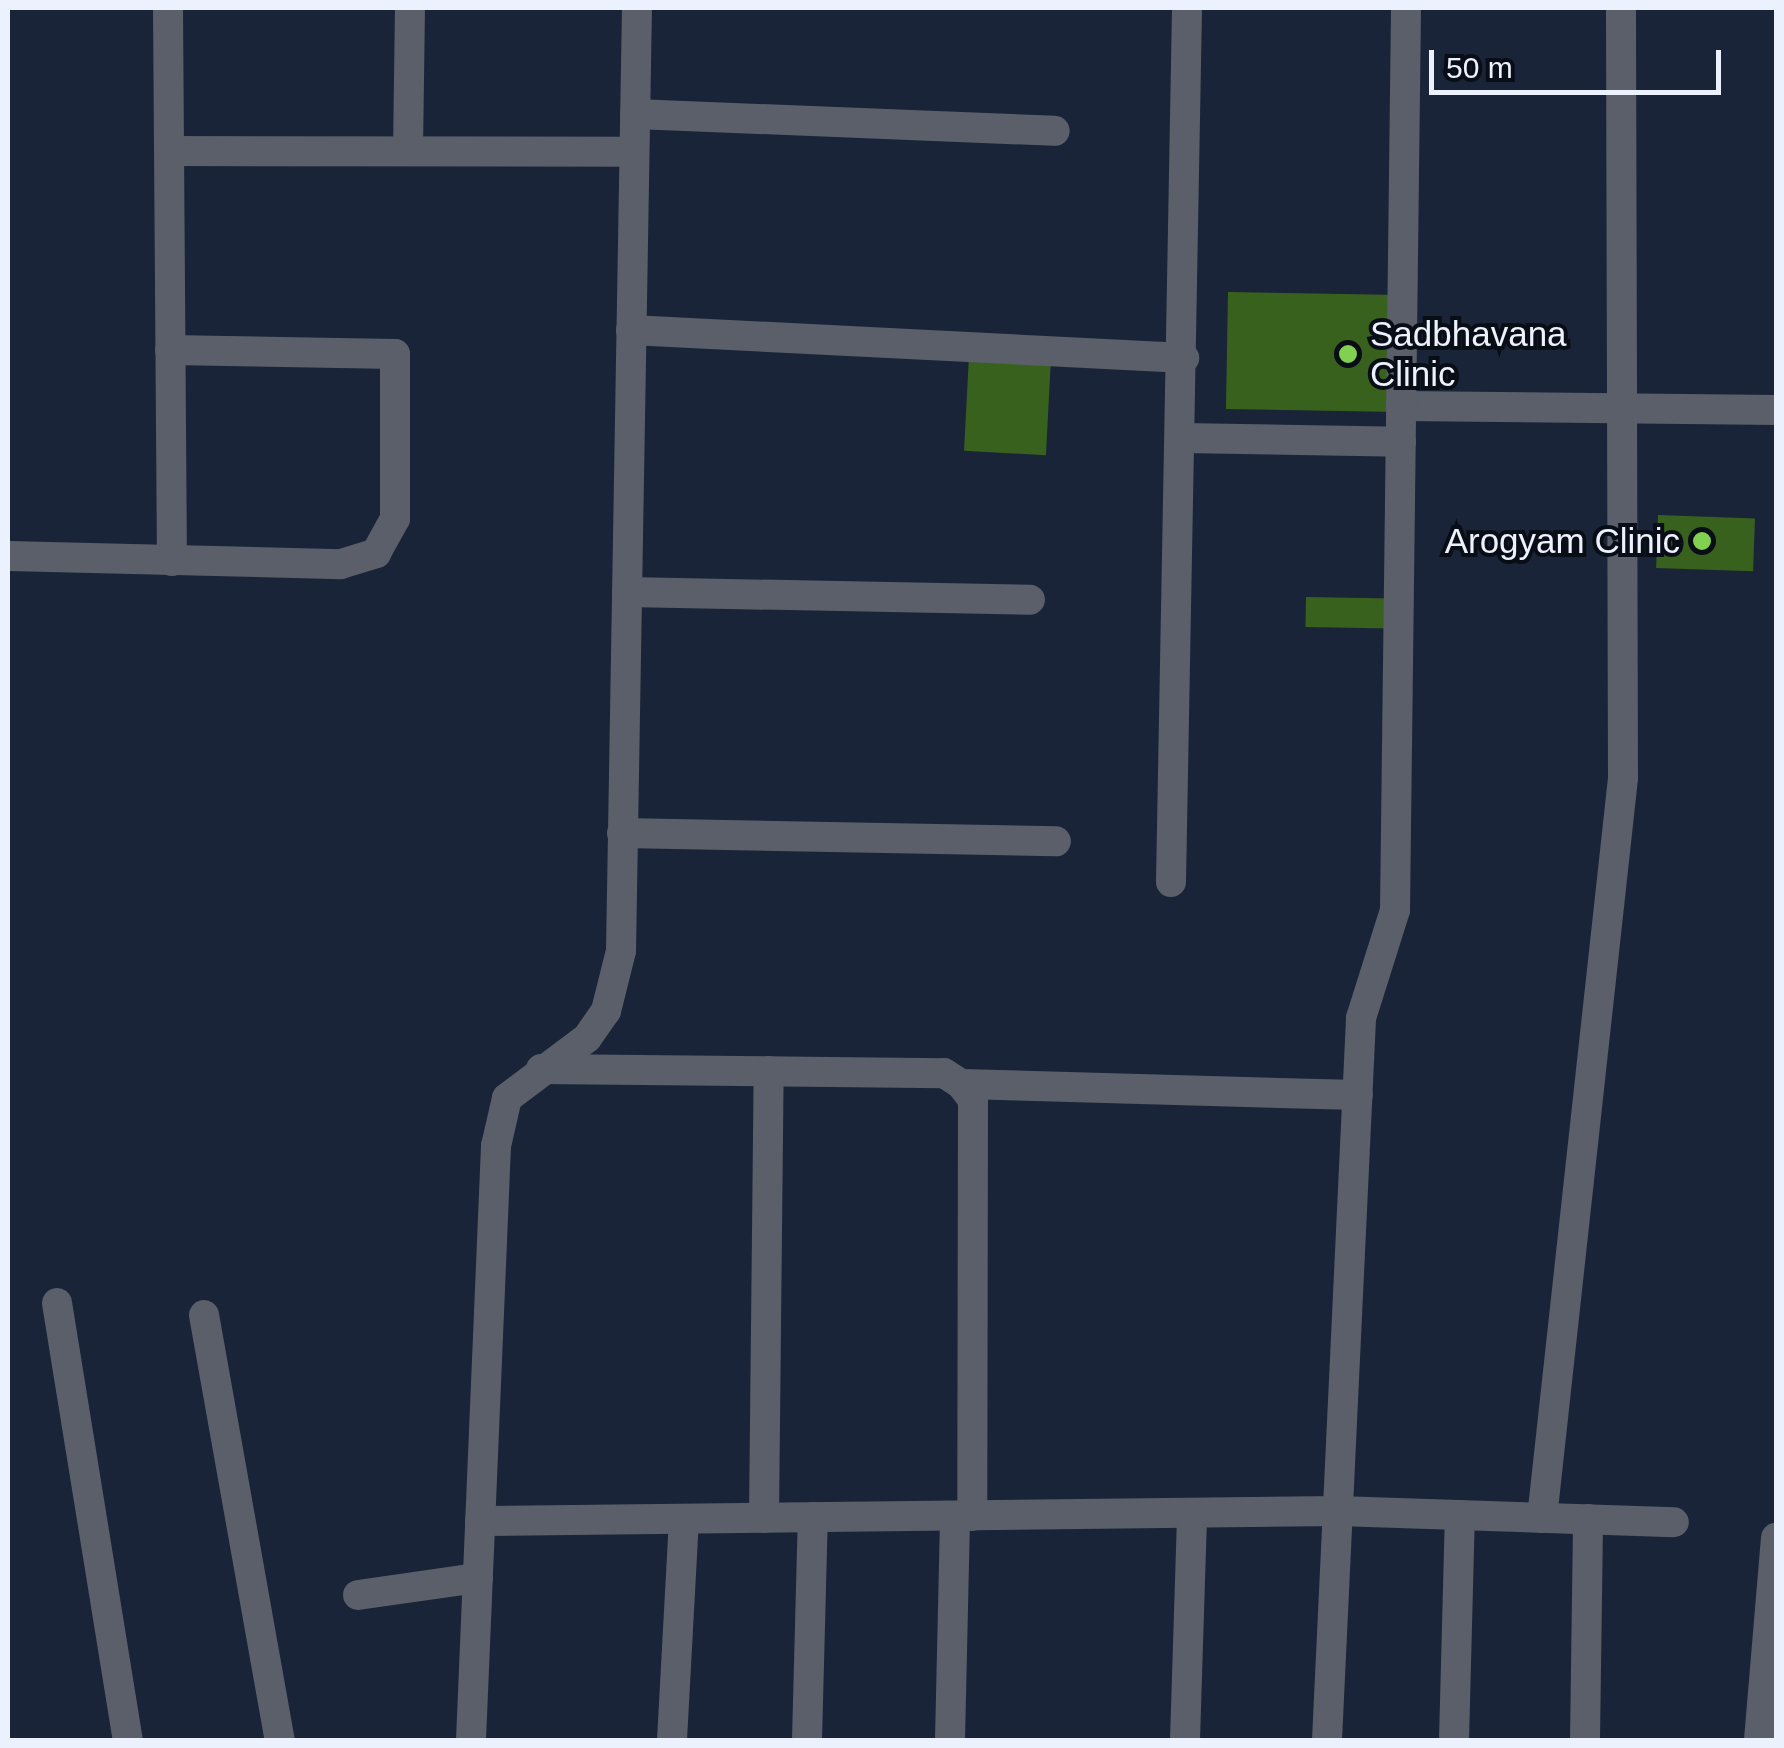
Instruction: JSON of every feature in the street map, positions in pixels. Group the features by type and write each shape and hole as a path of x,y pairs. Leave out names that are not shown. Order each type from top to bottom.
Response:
{"street":[{"path":"168,8 172,561"},
{"path":"408,150 410,8"},
{"path":"471,1740 496,1146 507,1098 587,1038 606,1010 621,951 637,8"},
{"path":"1170,882 1184,358 1187,8"},
{"path":"1328,1740 1362,1018 1396,910 1406,8"},
{"path":"1542,1518 1624,778 1621,8"},
{"path":"635,114 1055,131"},
{"path":"170,151 634,152"},
{"path":"631,330 1184,358"},
{"path":"8,556 341,564 376,554 395,519 395,354 170,350"},
{"path":"1401,406 1776,410"},
{"path":"1182,438 1401,442"},
{"path":"627,592 1030,600"},
{"path":"622,833 1056,840"},
{"path":"541,1070 944,1073 961,1084 974,1100 964,1516 950,1740"},
{"path":"764,1518 768,1072"},
{"path":"961,1084 1358,1095"},
{"path":"57,1303 128,1740"},
{"path":"204,1314 280,1740"},
{"path":"480,1521 1338,1511 1674,1522"},
{"path":"1185,1740 1192,1513"},
{"path":"1454,1740 1460,1515"},
{"path":"807,1740 813,1517"},
{"path":"672,1740 684,1519"},
{"path":"1585,1740 1588,1520"},
{"path":"1759,1740 1776,1538"},
{"path":"358,1595 478,1578"}],"building":[{"path":"1228,292 1400,295 1398,412 1226,409"},
{"path":"969,356 1051,360 1046,455 964,451"},
{"path":"1658,515 1755,518 1753,571 1656,568"},
{"path":"1306,597 1392,599 1391,628 1305,627"}],"place":[{"name":"Sadbhavana Clinic","path":"1348,354"},
{"name":"Arogyam Clinic","path":"1702,541"}]}
